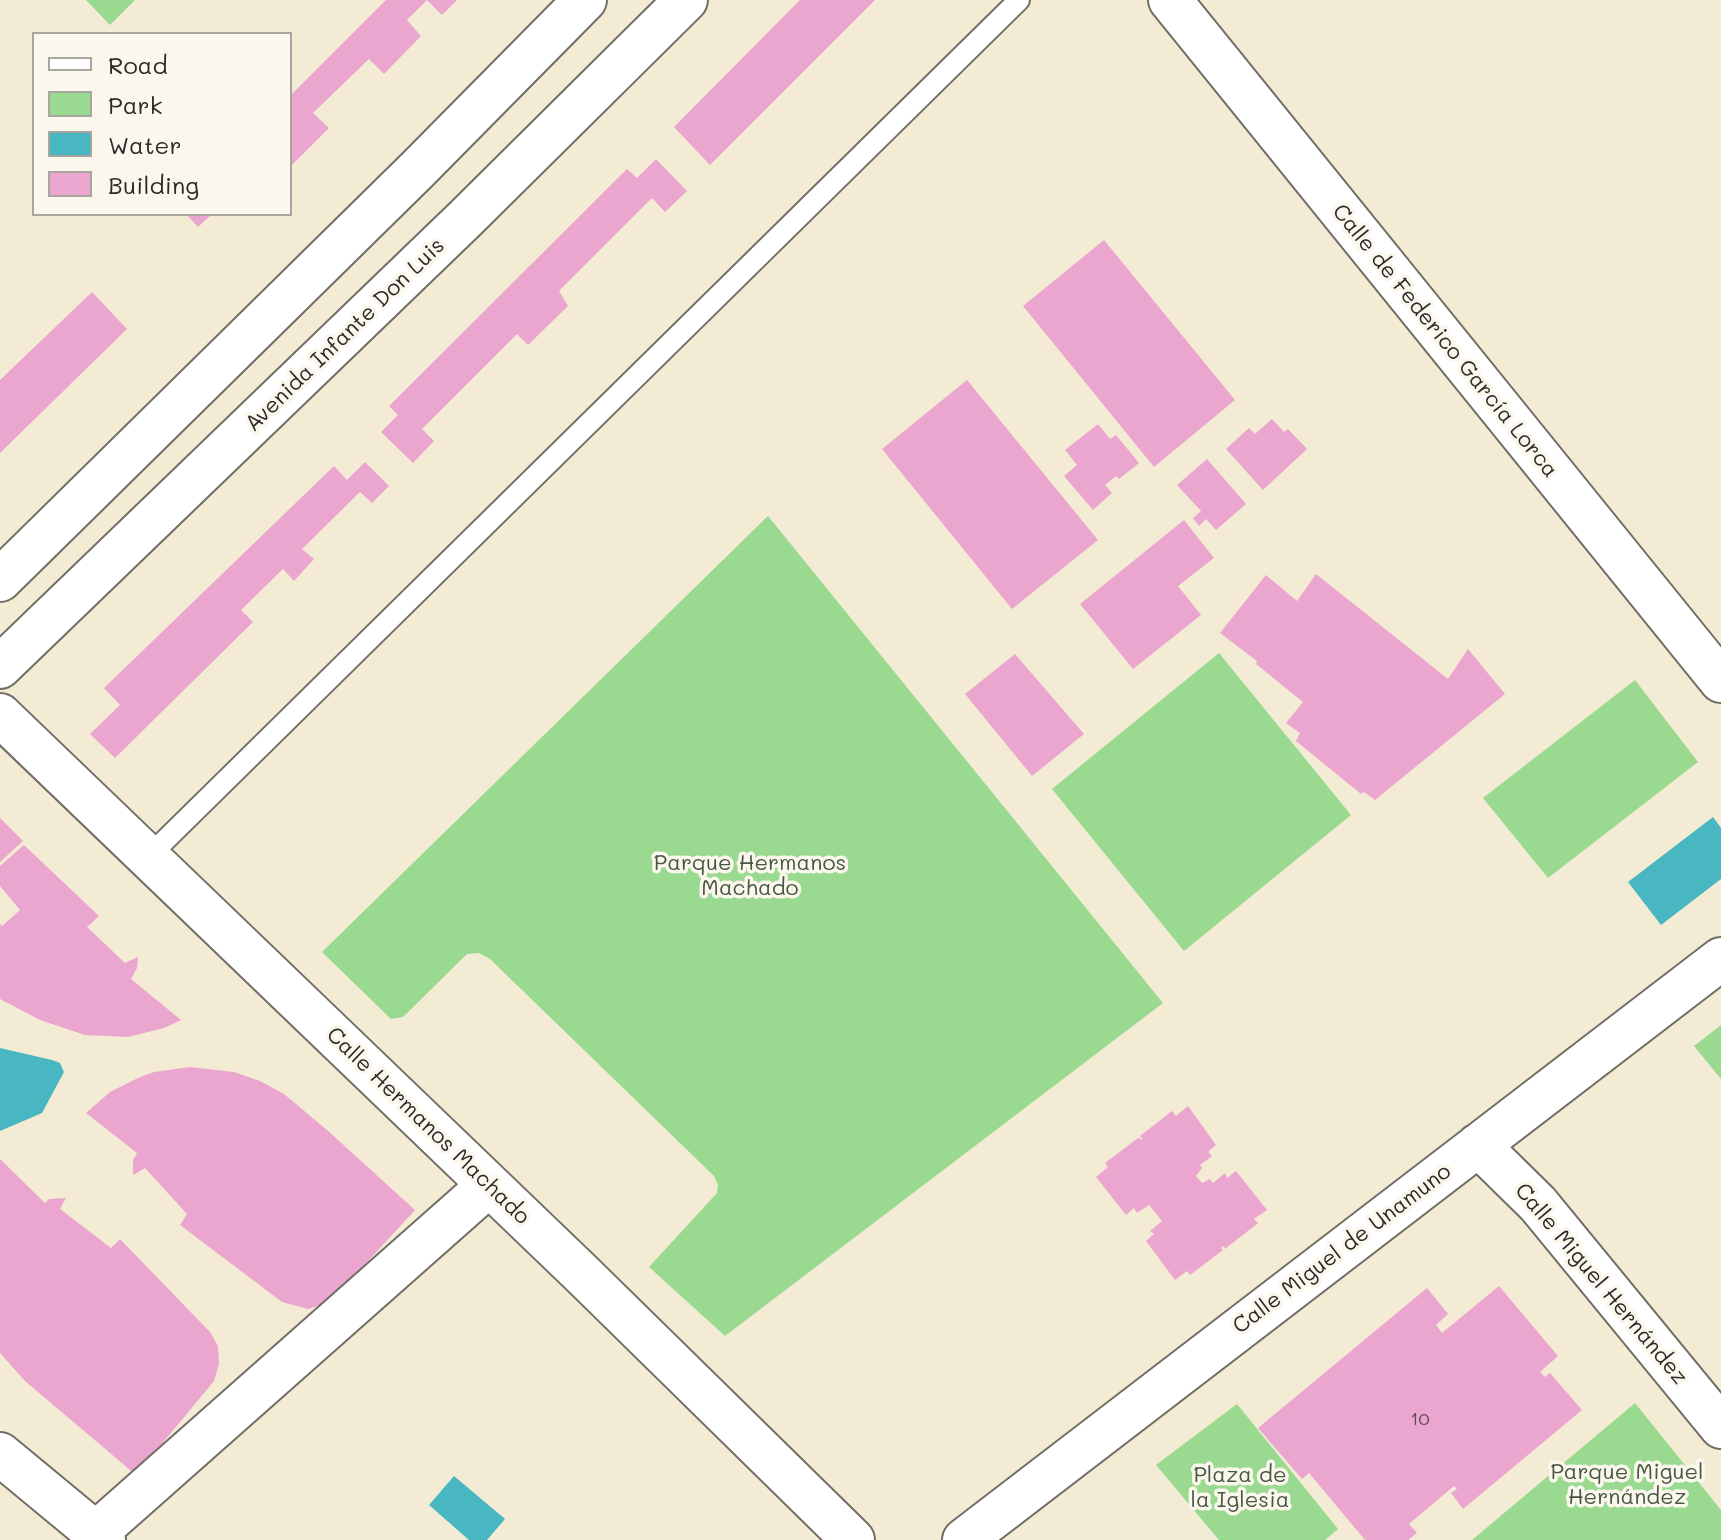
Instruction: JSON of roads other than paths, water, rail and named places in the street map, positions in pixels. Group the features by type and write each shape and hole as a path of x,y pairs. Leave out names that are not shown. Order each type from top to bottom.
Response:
{"street":[{"path":"0,580 407,180 585,0"},
{"name":"Avenida Infante Don Luis","path":"0,667 466,218 686,0"},
{"name":"Calle de Federico García Lorca","path":"1170,0 1721,681"},
{"name":"Calle Hermanos Machado","path":"0,715 853,1540"},
{"name":"Calle Miguel de Unamuno","path":"964,1540 1721,959"},
{"name":"Calle Miguel Hernández","path":"1478,1145 1538,1204 1721,1427"},
{"path":"0,1454 100,1537 489,1185"}],"lane":[{"path":"148,857 1019,0"}],"water":[{"path":"1713,817 1721,828 1721,879 1661,925 1628,882"},
{"path":"0,1048 60,1063 64,1072 42,1113 0,1131"},
{"path":"454,1476 505,1519 487,1540 469,1540 429,1505"}],"park label":[{"name":"Parque Hermanos Machado","path":"750,876"},
{"name":"Parque Miguel Hernández","path":"1627,1484"},
{"name":"Plaza de la Iglesia","path":"1240,1488"}]}
